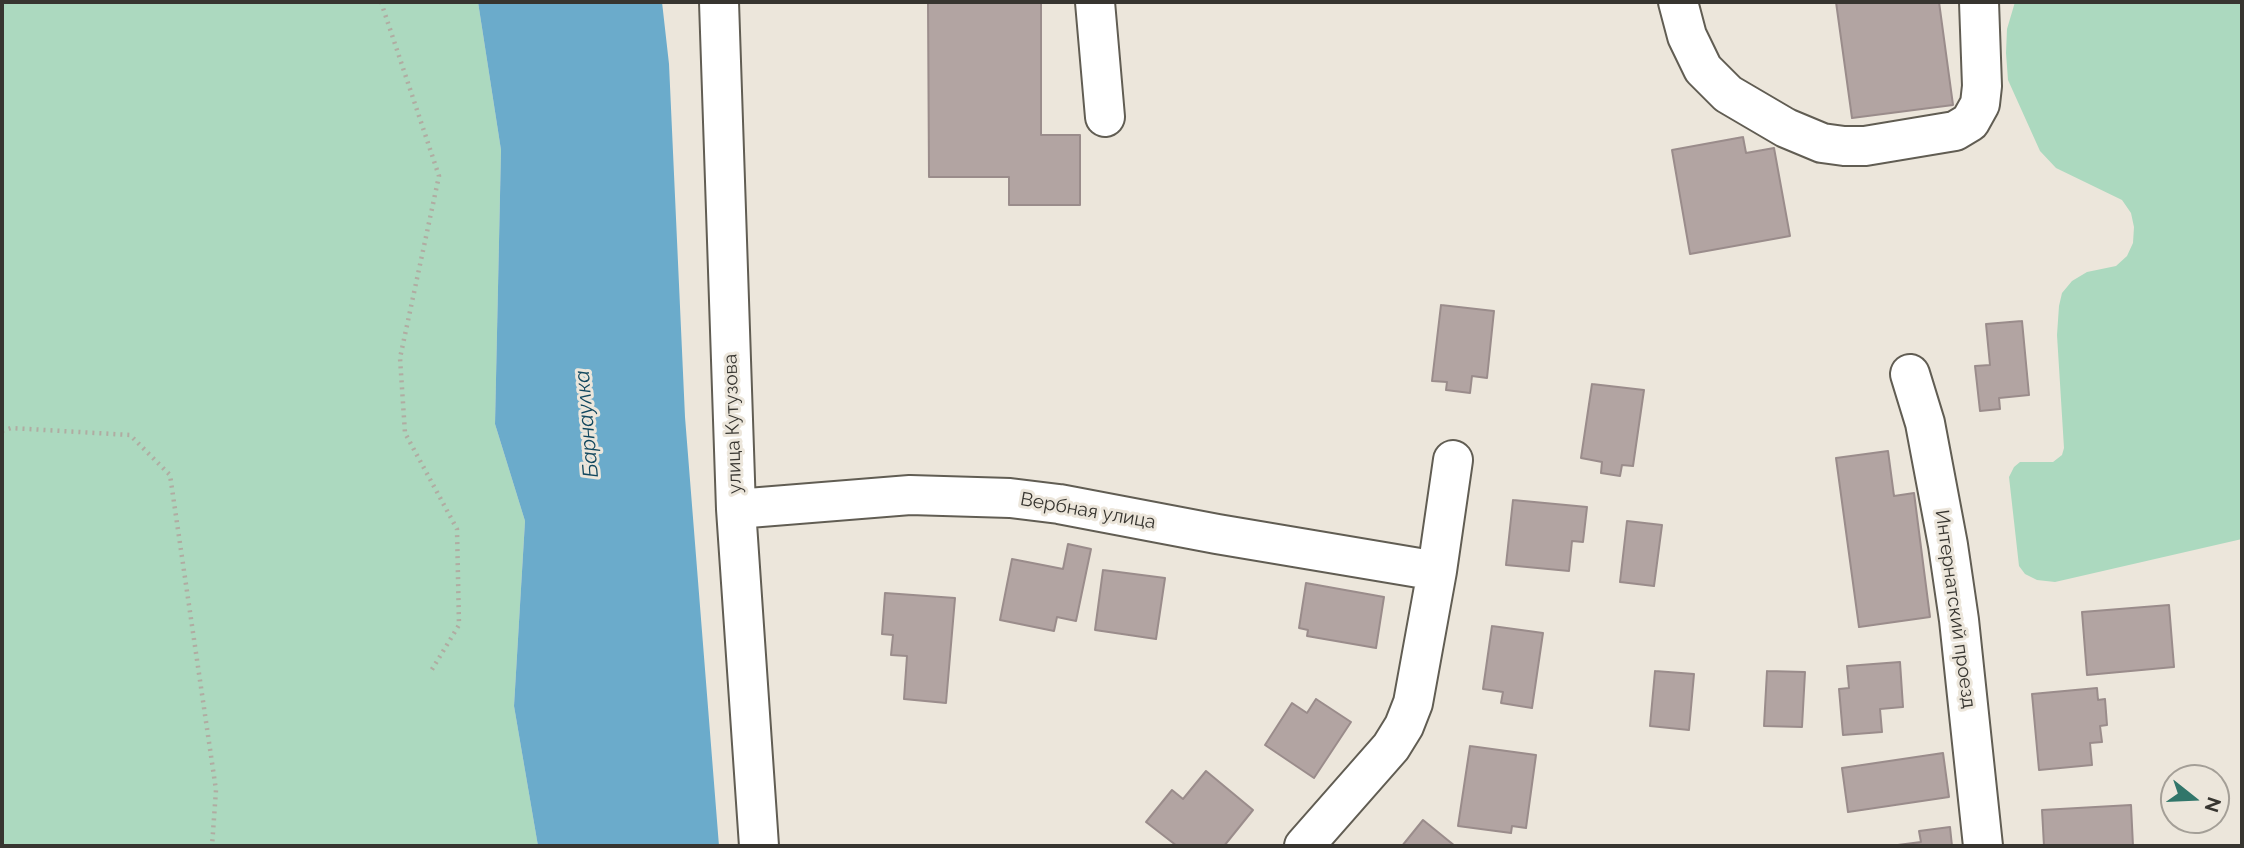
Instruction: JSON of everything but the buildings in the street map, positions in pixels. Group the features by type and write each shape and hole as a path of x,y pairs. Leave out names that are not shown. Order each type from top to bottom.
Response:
{"street":[{"name":"улица Кутузова","path":"719,2 736,509 759,846"},
{"path":"1095,2 1105,117"},
{"path":"1678,2 1687,36 1703,69 1728,94 1786,128 1822,143 1844,146 1865,146 1955,131 1970,122 1980,104 1982,86 1979,2"},
{"name":"Интернатский проезд","path":"1910,374 1928,435 1948,545 1959,620 1983,846"},
{"path":"1304,846 1391,747 1404,726 1413,703 1437,571 1453,460"},
{"name":"Вербная улица","path":"736,509 910,495 1010,498 1059,504 1437,571"}],"path":[{"path":"381,2 439,176 400,358 405,433 457,529 459,625 431,671"},
{"path":"2,431 11,428 130,435 170,475 216,790 212,846"}],"green space":[{"path":"2,2 478,2 501,150 495,424 525,521 514,706 538,846 2,846"},
{"path":"2015,2 2242,2 2242,539 2055,582 2037,580 2025,574 2019,566 2009,477 2020,462 2053,462 2062,455 2064,448 2057,335 2062,293 2072,281 2087,272 2116,266 2127,256 2133,243 2134,227 2131,213 2122,200 2056,168 2040,151 2008,80 2007,29"}],"water":[{"name":"Барнаулка","path":"478,2 662,2 669,64 685,417 719,846 538,846 514,706 525,521 495,424 501,150"}]}
